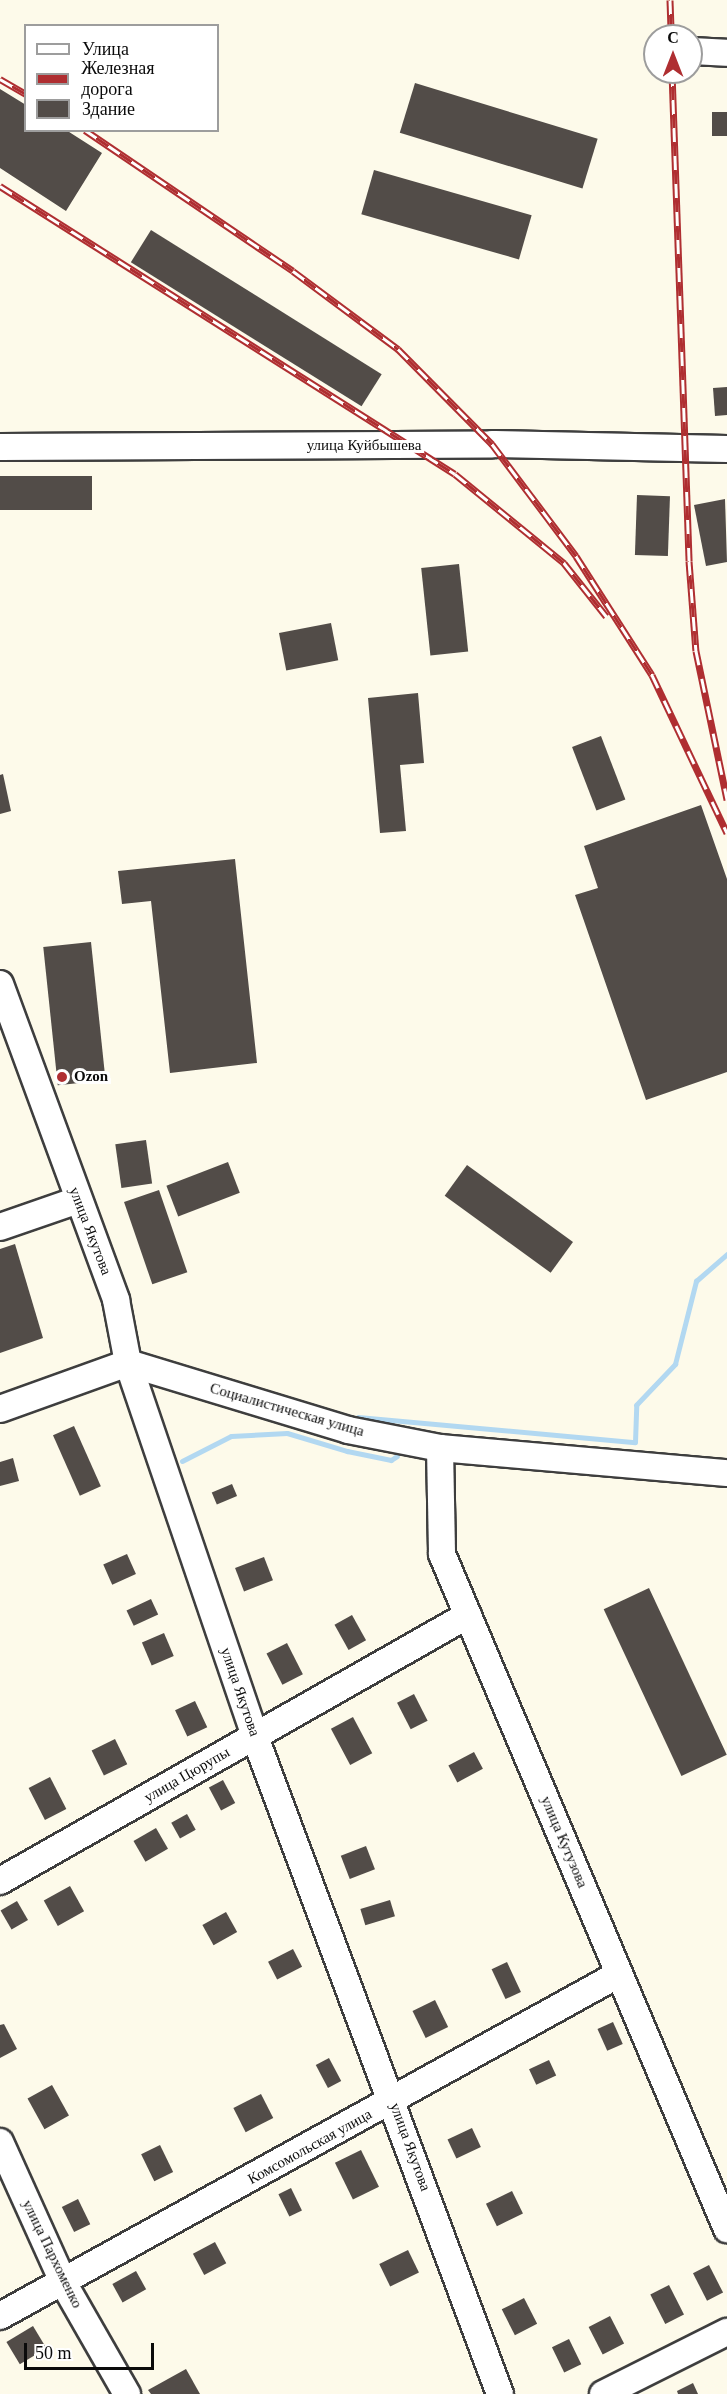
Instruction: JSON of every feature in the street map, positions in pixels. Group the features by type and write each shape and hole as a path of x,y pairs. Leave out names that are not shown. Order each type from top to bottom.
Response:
{"street":[{"path":"703,52 727,53"},
{"name":"улица Куйбышева","path":"0,447 492,444 727,449"},
{"name":"улица Якутова","path":"0,984 116,1300 128,1363 255,1737 393,2101 500,2394"},
{"path":"0,1227 78,1200"},
{"path":"0,1409 128,1363"},
{"name":"Социалистическая улица","path":"128,1363 348,1430 440,1448 727,1473"},
{"name":"улица Кутузова","path":"440,1448 442,1554 727,2229"},
{"name":"улица Цюрупы","path":"0,1881 468,1615"},
{"name":"Комсомольская улица","path":"0,2316 64,2284 619,1974"},
{"name":"улица Пархоменко","path":"0,2142 64,2284 127,2394"},
{"path":"603,2394 727,2332"}],"building":[{"path":"415,83 598,139 582,189 400,133"},
{"path":"0,89 24,104 24,132 69,132 102,153 66,211 0,168"},
{"path":"712,112 727,112 727,136 712,136"},
{"path":"374,170 532,215 519,259 361,214"},
{"path":"151,230 382,374 362,406 131,262"},
{"path":"727,387 727,415 715,416 713,388"},
{"path":"0,476 92,476 92,510 0,510"},
{"path":"637,495 670,496 668,556 635,555"},
{"path":"725,499 727,562 706,566 694,505"},
{"path":"459,564 468,652 430,655 421,568"},
{"path":"331,623 338,660 286,670 279,633"},
{"path":"418,693 424,763 400,765 406,831 380,833 368,698"},
{"path":"601,736 625,799 596,811 572,747"},
{"path":"3,774 11,811 0,814 0,775"},
{"path":"701,805 727,879 727,1072 646,1100 575,895 598,888 584,846"},
{"path":"235,859 257,1063 170,1073 151,901 122,904 118,871"},
{"path":"91,942 106,1080 58,1085 43,947"},
{"path":"146,1140 152,1184 121,1188 115,1144"},
{"path":"228,1162 240,1193 178,1216 166,1186"},
{"path":"467,1165 573,1242 551,1273 445,1196"},
{"path":"159,1190 187,1272 152,1284 124,1202"},
{"path":"15,1244 43,1338 0,1353 0,1249"},
{"path":"74,1426 101,1486 80,1496 53,1435"},
{"path":"13,1458 19,1481 0,1486 0,1462"},
{"path":"232,1484 237,1496 217,1505 212,1493"},
{"path":"127,1554 136,1574 112,1585 103,1565"},
{"path":"264,1557 273,1580 244,1591 235,1568"},
{"path":"649,1588 727,1755 681,1776 604,1609"},
{"path":"151,1599 158,1614 134,1626 127,1610"},
{"path":"352,1615 366,1640 349,1650 335,1625"},
{"path":"164,1633 174,1656 152,1665 142,1642"},
{"path":"287,1643 303,1674 282,1685 267,1653"},
{"path":"414,1694 428,1721 411,1729 397,1703"},
{"path":"195,1701 207,1727 187,1737 175,1710"},
{"path":"353,1717 372,1753 350,1765 331,1729"},
{"path":"115,1739 127,1764 104,1776 92,1750"},
{"path":"474,1752 483,1769 457,1782 448,1766"},
{"path":"50,1777 66,1809 45,1820 29,1788"},
{"path":"223,1780 235,1803 221,1810 209,1788"},
{"path":"187,1814 196,1830 180,1838 171,1823"},
{"path":"156,1828 168,1849 145,1862 133,1841"},
{"path":"366,1846 375,1869 350,1879 341,1856"},
{"path":"70,1886 84,1911 58,1926 44,1901"},
{"path":"390,1900 395,1916 365,1925 360,1909"},
{"path":"17,1901 28,1920 12,1930 1,1910"},
{"path":"226,1912 237,1932 214,1945 202,1925"},
{"path":"293,1949 302,1967 277,1980 268,1962"},
{"path":"507,1962 521,1992 506,1999 492,1969"},
{"path":"435,2000 448,2027 426,2038 413,2011"},
{"path":"613,2022 623,2044 607,2051 597,2029"},
{"path":"4,2024 17,2049 0,2058 0,2025"},
{"path":"329,2058 341,2081 328,2088 316,2065"},
{"path":"549,2060 556,2075 536,2085 529,2069"},
{"path":"52,2085 69,2116 44,2129 28,2099"},
{"path":"261,2094 273,2118 246,2132 233,2108"},
{"path":"472,2128 481,2147 456,2158 448,2139"},
{"path":"160,2145 173,2172 154,2181 141,2154"},
{"path":"361,2150 379,2187 353,2200 335,2163"},
{"path":"291,2188 302,2210 289,2217 278,2194"},
{"path":"512,2191 523,2213 497,2226 486,2204"},
{"path":"78,2199 90,2224 74,2232 62,2207"},
{"path":"215,2242 226,2263 204,2275 193,2254"},
{"path":"408,2250 419,2272 390,2286 379,2264"},
{"path":"709,2265 723,2293 707,2301 693,2273"},
{"path":"136,2271 146,2289 123,2302 112,2284"},
{"path":"669,2285 684,2314 665,2324 650,2295"},
{"path":"524,2298 537,2324 515,2335 502,2309"},
{"path":"610,2316 624,2344 603,2355 589,2327"},
{"path":"33,2326 46,2348 20,2364 6,2342"},
{"path":"569,2339 581,2364 564,2372 552,2347"},
{"path":"186,2369 200,2394 151,2394 148,2390"},
{"path":"693,2383 698,2394 678,2394 677,2391"}],"waterway":[{"path":"358,1417 635,1442 636,1405 675,1364 696,1281 727,1254"},
{"path":"182,1461 231,1436 287,1433 347,1451 391,1460 397,1456"}],"railway":[{"path":"670,0 671,24"},
{"path":"0,79 24,93"},
{"path":"672,84 689,561 696,651 727,800"},
{"path":"88,132 293,271 398,349 492,444 576,556 652,675 727,833"},
{"path":"0,186 455,474 564,563 606,616"}],"place":[{"name":"Ozon","path":"62,1077"}]}
